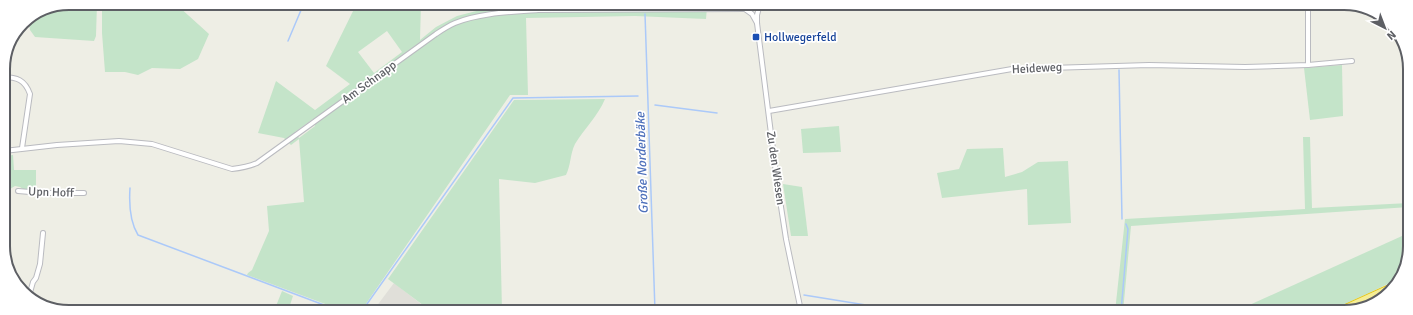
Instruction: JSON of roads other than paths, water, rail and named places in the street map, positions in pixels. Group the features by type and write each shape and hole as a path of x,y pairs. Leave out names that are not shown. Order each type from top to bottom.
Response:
{"highway":[{"path":"1359,303 1378,295"}],"street":[{"name":"Am Schnapp","path":"10,150 92,142 126,142 152,144 232,168 248,167 257,163 436,34 455,23 504,12 538,10 642,10"},
{"path":"746,10 752,14 757,24"},
{"path":"757,24 758,10"},
{"path":"1308,10 1308,65"},
{"name":"Zu den Wiesen","path":"757,24 777,180 786,239 800,305"},
{"name":"Heideweg","path":"769,111 1012,69 1149,65 1245,67 1308,65 1352,61"},
{"path":"10,79 22,81 27,85 30,94 22,148"},
{"name":"Upn Hoff","path":"18,191 42,193 84,193"},
{"path":"30,291 32,282 36,278 40,264 43,233"}],"waterway":[{"path":"288,41 301,10"},
{"name":"Große Norderbäke","path":"645,14 655,305"},
{"path":"1119,70 1122,219"},
{"path":"366,305 513,98 638,96"},
{"path":"655,105 717,113"},
{"path":"130,188 133,224 138,235 324,305"},
{"path":"1122,305 1128,229 1126,224"},
{"path":"804,295 866,305"}],"place":[{"name":"Hollwegerfeld","path":"756,37"}]}
